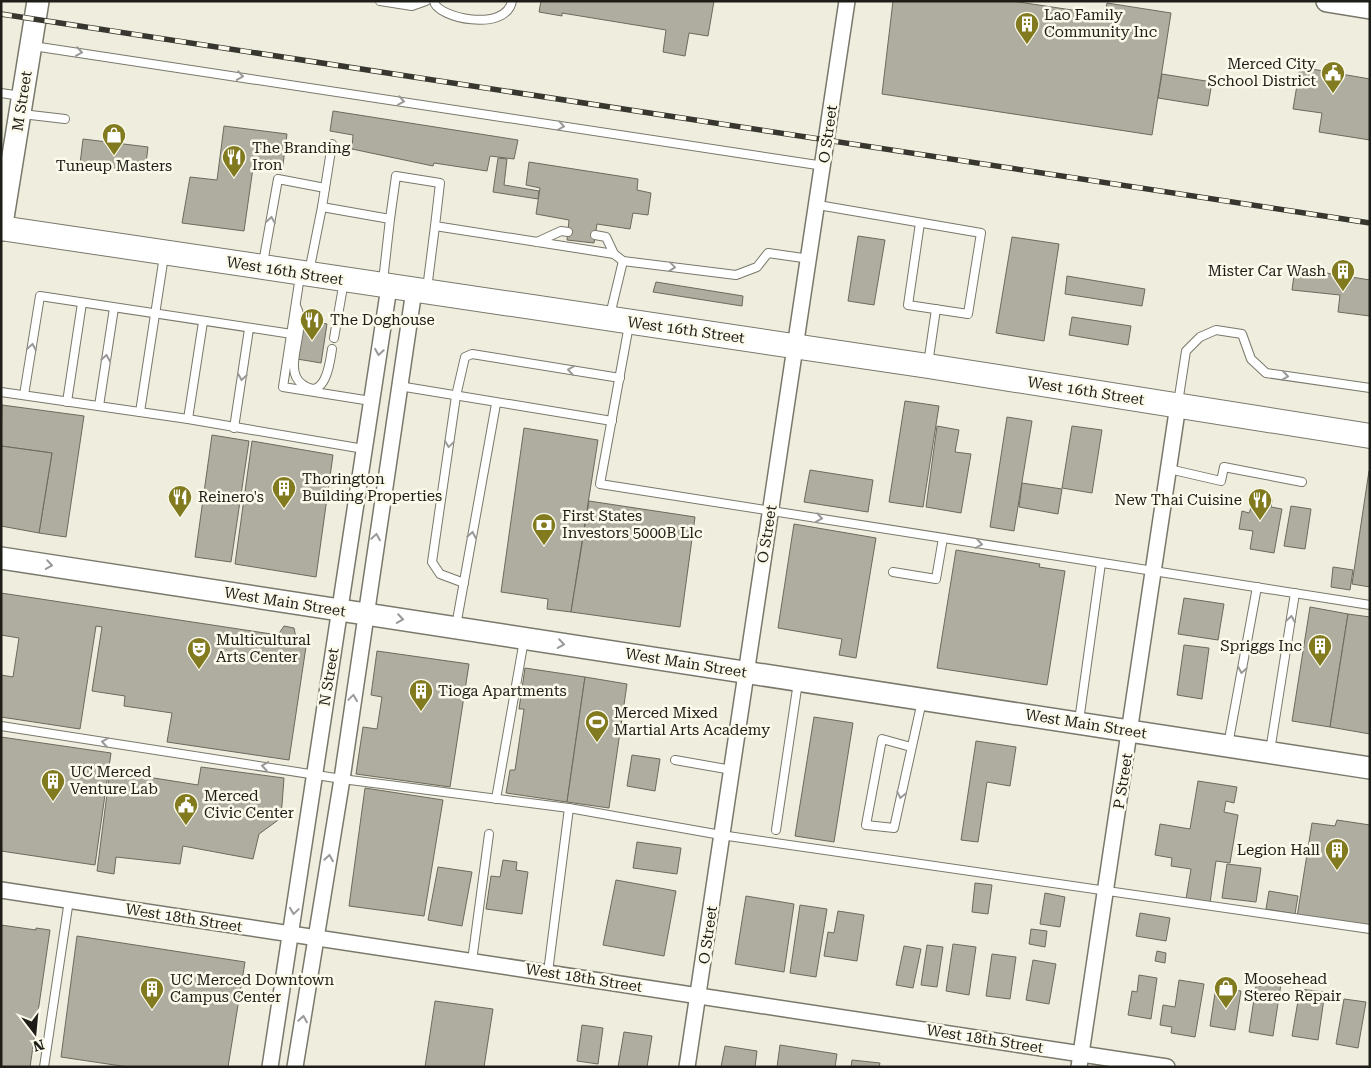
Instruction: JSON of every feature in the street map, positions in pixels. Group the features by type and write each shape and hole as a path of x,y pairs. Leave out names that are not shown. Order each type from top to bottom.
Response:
{"main road":[{"name":"West 16th Street","path":"1,229 928,366 1370,436"}],"street":[{"name":"M Street","path":"1,229 38,1"},
{"name":"O Street","path":"687,1067 795,346 824,166 847,1"},
{"path":"1327,1 1370,8"},
{"name":"N Street","path":"270,1067 364,449 386,286"},
{"name":"N Street","path":"295,1067 342,779 364,614 399,386 420,291"},
{"name":"P Street","path":"1080,1060 1131,731 1178,406"},
{"name":"West Main Street","path":"1,558 1370,768"},
{"name":"West 18th Street","path":"1,890 699,995 1080,1060 1167,1067"}],"lane":[{"path":"380,1 412,6 426,1"},
{"path":"434,1 439,10 446,14 490,20 497,19 511,4"},
{"path":"31,46 824,166"},
{"path":"1,93 22,105 65,120"},
{"path":"332,144 322,208 296,306 283,387 371,400"},
{"path":"386,286 390,219 396,176 440,183 435,226 420,291"},
{"path":"262,268 278,179 325,188"},
{"path":"818,205 981,232 968,314 908,305 920,223"},
{"path":"322,208 390,219"},
{"path":"435,226 614,254"},
{"path":"537,242 561,231 568,232"},
{"path":"595,236 606,237 614,254 623,261 736,275 757,267 768,253 810,259"},
{"path":"140,412 164,253"},
{"path":"623,261 620,378 600,484 1370,605"},
{"path":"334,338 344,280"},
{"path":"24,396 40,296 202,322 292,334"},
{"path":"67,402 82,303"},
{"path":"296,306 301,315 293,369 296,380 304,386 315,388 323,383 328,373 332,349"},
{"path":"99,406 114,308"},
{"path":"928,366 936,309"},
{"path":"188,419 202,322"},
{"path":"234,428 249,329"},
{"path":"1178,406 1186,351 1200,337 1216,330 1242,334 1251,359 1266,373 1370,388"},
{"path":"464,583 440,574 432,562 456,396 464,357 472,354 620,378"},
{"path":"399,386 496,404 612,421"},
{"path":"1,392 188,419 364,449"},
{"path":"456,628 496,404"},
{"path":"1169,469 1221,481 1224,467 1302,482"},
{"path":"893,572 936,579 943,538"},
{"path":"1079,723 1101,563"},
{"path":"1228,747 1257,587"},
{"path":"1270,753 1295,593"},
{"path":"496,799 524,638"},
{"path":"776,830 798,680"},
{"path":"912,747 882,739 866,825 894,828 912,747 922,699"},
{"path":"1,726 342,779 569,808 721,835 1370,929"},
{"path":"675,760 732,770"},
{"path":"548,972 569,808"},
{"path":"472,961 489,834"},
{"path":"44,1067 69,900"}],"building":[{"path":"541,1 714,1 708,36 689,33 685,56 663,52 666,30 562,13 562,16 539,12"},
{"name":"Lao Family Community Inc","path":"893,1 1012,1 1105,15 1107,3 1171,13 1152,135 882,94"},
{"name":"Merced City School District","path":"1300,67 1370,79 1370,140 1319,132 1322,113 1293,109"},
{"name":"Lao Family Community Inc","path":"1162,74 1212,82 1208,106 1158,98"},
{"path":"333,111 518,140 514,159 490,156 487,171 434,163 433,166 352,149 353,135 330,131"},
{"name":"The Branding Iron","path":"224,126 287,134 282,172 253,168 244,231 182,223 190,177 217,180"},
{"name":"Tuneup Masters","path":"83,139 148,147 145,172 80,164"},
{"path":"498,158 507,159 504,185 539,191 538,199 493,192"},
{"path":"529,162 638,179 637,190 651,193 648,215 633,213 630,229 597,224 594,243 567,240 569,220 536,214 540,188 526,185"},
{"path":"858,236 885,240 874,305 848,301"},
{"path":"1012,237 1059,244 1044,341 996,333"},
{"name":"Mister Car Wash","path":"1295,268 1370,280 1370,316 1338,312 1340,295 1292,290"},
{"path":"1067,276 1145,289 1142,306 1065,294"},
{"path":"656,282 743,296 742,306 653,292"},
{"path":"1072,317 1131,326 1128,345 1069,335"},
{"name":"The Doghouse","path":"303,320 327,324 321,363 297,359"},
{"path":"905,401 939,406 923,507 889,502"},
{"path":"2,405 84,416 66,537 39,533 52,453 1,446"},
{"path":"1007,417 1032,421 1014,531 990,527"},
{"path":"937,426 959,430 955,452 971,454 961,513 926,507"},
{"path":"1072,426 1102,430 1092,493 1062,488"},
{"name":"First States Investors 5000B Llc","path":"524,428 598,440 571,612 547,609 548,599 501,592"},
{"path":"212,435 249,441 231,562 195,557"},
{"name":"Thorington Building Properties","path":"252,441 333,455 316,577 235,564"},
{"path":"1,446 52,453 39,533 1,526"},
{"path":"810,470 873,480 868,512 804,502"},
{"path":"1370,472 1370,587 1352,584"},
{"path":"1022,483 1062,489 1058,514 1019,507"},
{"name":"New Thai Cuisine","path":"1264,498 1272,500 1271,507 1282,509 1274,553 1250,549 1253,531 1239,529 1242,511 1249,513 1253,503 1264,502"},
{"path":"589,501 695,517 680,627 571,612"},
{"path":"1291,506 1311,509 1305,549 1284,546"},
{"path":"794,524 876,538 856,658 839,655 842,639 778,628"},
{"path":"956,550 1040,564 1039,567 1065,571 1047,685 937,668"},
{"path":"1333,567 1353,570 1350,590 1331,587"},
{"path":"1,593 278,635 284,626 294,628 296,638 307,640 289,760 167,742 172,713 124,706 125,696 92,691 102,627 96,626 80,729 1,717 1,675 13,677 19,638 1,635"},
{"path":"1184,598 1224,604 1218,640 1178,634"},
{"name":"Spriggs Inc","path":"1310,607 1348,614 1330,727 1292,721"},
{"name":"Spriggs Inc","path":"1348,614 1370,617 1370,734 1330,727"},
{"path":"1184,645 1209,648 1202,699 1177,695"},
{"name":"Tioga Apartments","path":"377,651 469,664 450,787 356,774 363,727 377,729 382,697 371,695"},
{"path":"525,668 585,677 567,802 506,793 510,770 515,770 524,709 519,709"},
{"name":"Merced Mixed Martial Arts Academy","path":"585,677 627,684 609,808 567,802"},
{"path":"814,717 853,723 834,842 795,836"},
{"name":"UC Merced Venture Lab","path":"1,737 111,753 95,865 1,851"},
{"path":"976,741 1016,747 1010,786 987,782 978,842 961,840"},
{"path":"632,755 660,759 655,791 627,786"},
{"name":"Merced Civic Center","path":"201,767 284,778 281,818 259,834 253,859 183,846 180,864 116,857 114,874 97,871 110,771 198,785"},
{"path":"1198,781 1237,787 1234,803 1226,801 1224,812 1238,815 1230,863 1216,861 1210,903 1186,899 1191,869 1171,866 1172,858 1155,855 1160,824 1190,829"},
{"path":"365,788 443,800 424,916 349,906"},
{"name":"Legion Hall","path":"1337,820 1370,825 1370,927 1297,917 1312,823 1335,826"},
{"path":"637,842 681,848 677,874 633,868"},
{"path":"503,860 517,862 516,870 528,872 522,914 486,909 491,876 500,877"},
{"path":"1227,864 1261,868 1256,902 1222,898"},
{"path":"438,867 472,872 462,926 428,920"},
{"path":"616,880 676,891 664,956 603,945"},
{"path":"975,883 992,885 988,914 972,912"},
{"name":"Legion Hall","path":"1269,891 1298,896 1295,914 1266,909"},
{"path":"1045,893 1065,897 1060,927 1040,924"},
{"path":"746,896 794,904 784,972 735,964"},
{"path":"800,905 827,909 816,977 790,973"},
{"path":"838,911 864,915 857,961 824,956 828,932 834,933"},
{"path":"1140,913 1170,918 1166,941 1136,936"},
{"path":"1,925 50,930 30,1067 1,1067"},
{"path":"1031,929 1047,931 1045,947 1029,944"},
{"name":"UC Merced Downtown Campus Center","path":"77,936 245,962 228,1067 128,1067 61,1057"},
{"path":"953,944 976,947 969,995 946,991"},
{"path":"927,945 943,947 937,987 921,985"},
{"path":"904,946 921,949 913,988 896,985"},
{"path":"1157,951 1166,953 1165,963 1155,961"},
{"path":"992,954 1016,957 1010,999 986,996"},
{"path":"1033,960 1056,964 1049,1004 1026,1000"},
{"path":"1139,975 1157,978 1151,1019 1128,1015 1132,991 1137,992"},
{"path":"1179,980 1204,984 1195,1037 1171,1033 1172,1027 1160,1025 1163,1005 1175,1007"},
{"path":"1263,981 1281,984 1273,1036 1249,1032 1256,986 1263,986"},
{"name":"Moosehead Stereo Repair","path":"1216,987 1241,991 1235,1030 1210,1026"},
{"path":"1300,989 1325,992 1318,1040 1292,1036"},
{"path":"1344,999 1366,1002 1358,1048 1336,1044"},
{"path":"435,1001 493,1009 484,1067 425,1067"},
{"path":"582,1025 603,1028 598,1064 577,1061"},
{"path":"624,1032 652,1036 647,1067 618,1067"},
{"path":"780,1045 837,1054 835,1067 777,1067"},
{"path":"725,1046 757,1051 755,1067 721,1067"},
{"path":"852,1060 880,1063 879,1067 851,1067"}],"railway":[{"path":"1,14 1370,223"}],"place":[{"name":"Lao Family Community Inc","path":"1027,45"},
{"name":"Merced City School District","path":"1333,94"},
{"name":"Tuneup Masters","path":"114,156"},
{"name":"The Branding Iron","path":"234,178"},
{"name":"Mister Car Wash","path":"1343,292"},
{"name":"The Doghouse","path":"312,341"},
{"name":"Thorington Building Properties","path":"284,509"},
{"name":"Reinero's","path":"180,518"},
{"name":"New Thai Cuisine","path":"1260,521"},
{"name":"First States Investors 5000B Llc","path":"544,546"},
{"name":"Spriggs Inc","path":"1320,667"},
{"name":"Multicultural Arts Center","path":"199,670"},
{"name":"Tioga Apartments","path":"421,712"},
{"name":"Merced Mixed Martial Arts Academy","path":"597,743"},
{"name":"UC Merced Venture Lab","path":"53,802"},
{"name":"Merced Civic Center","path":"186,826"},
{"name":"Legion Hall","path":"1337,871"},
{"name":"Moosehead Stereo Repair","path":"1226,1009"},
{"name":"UC Merced Downtown Campus Center","path":"152,1010"}]}
